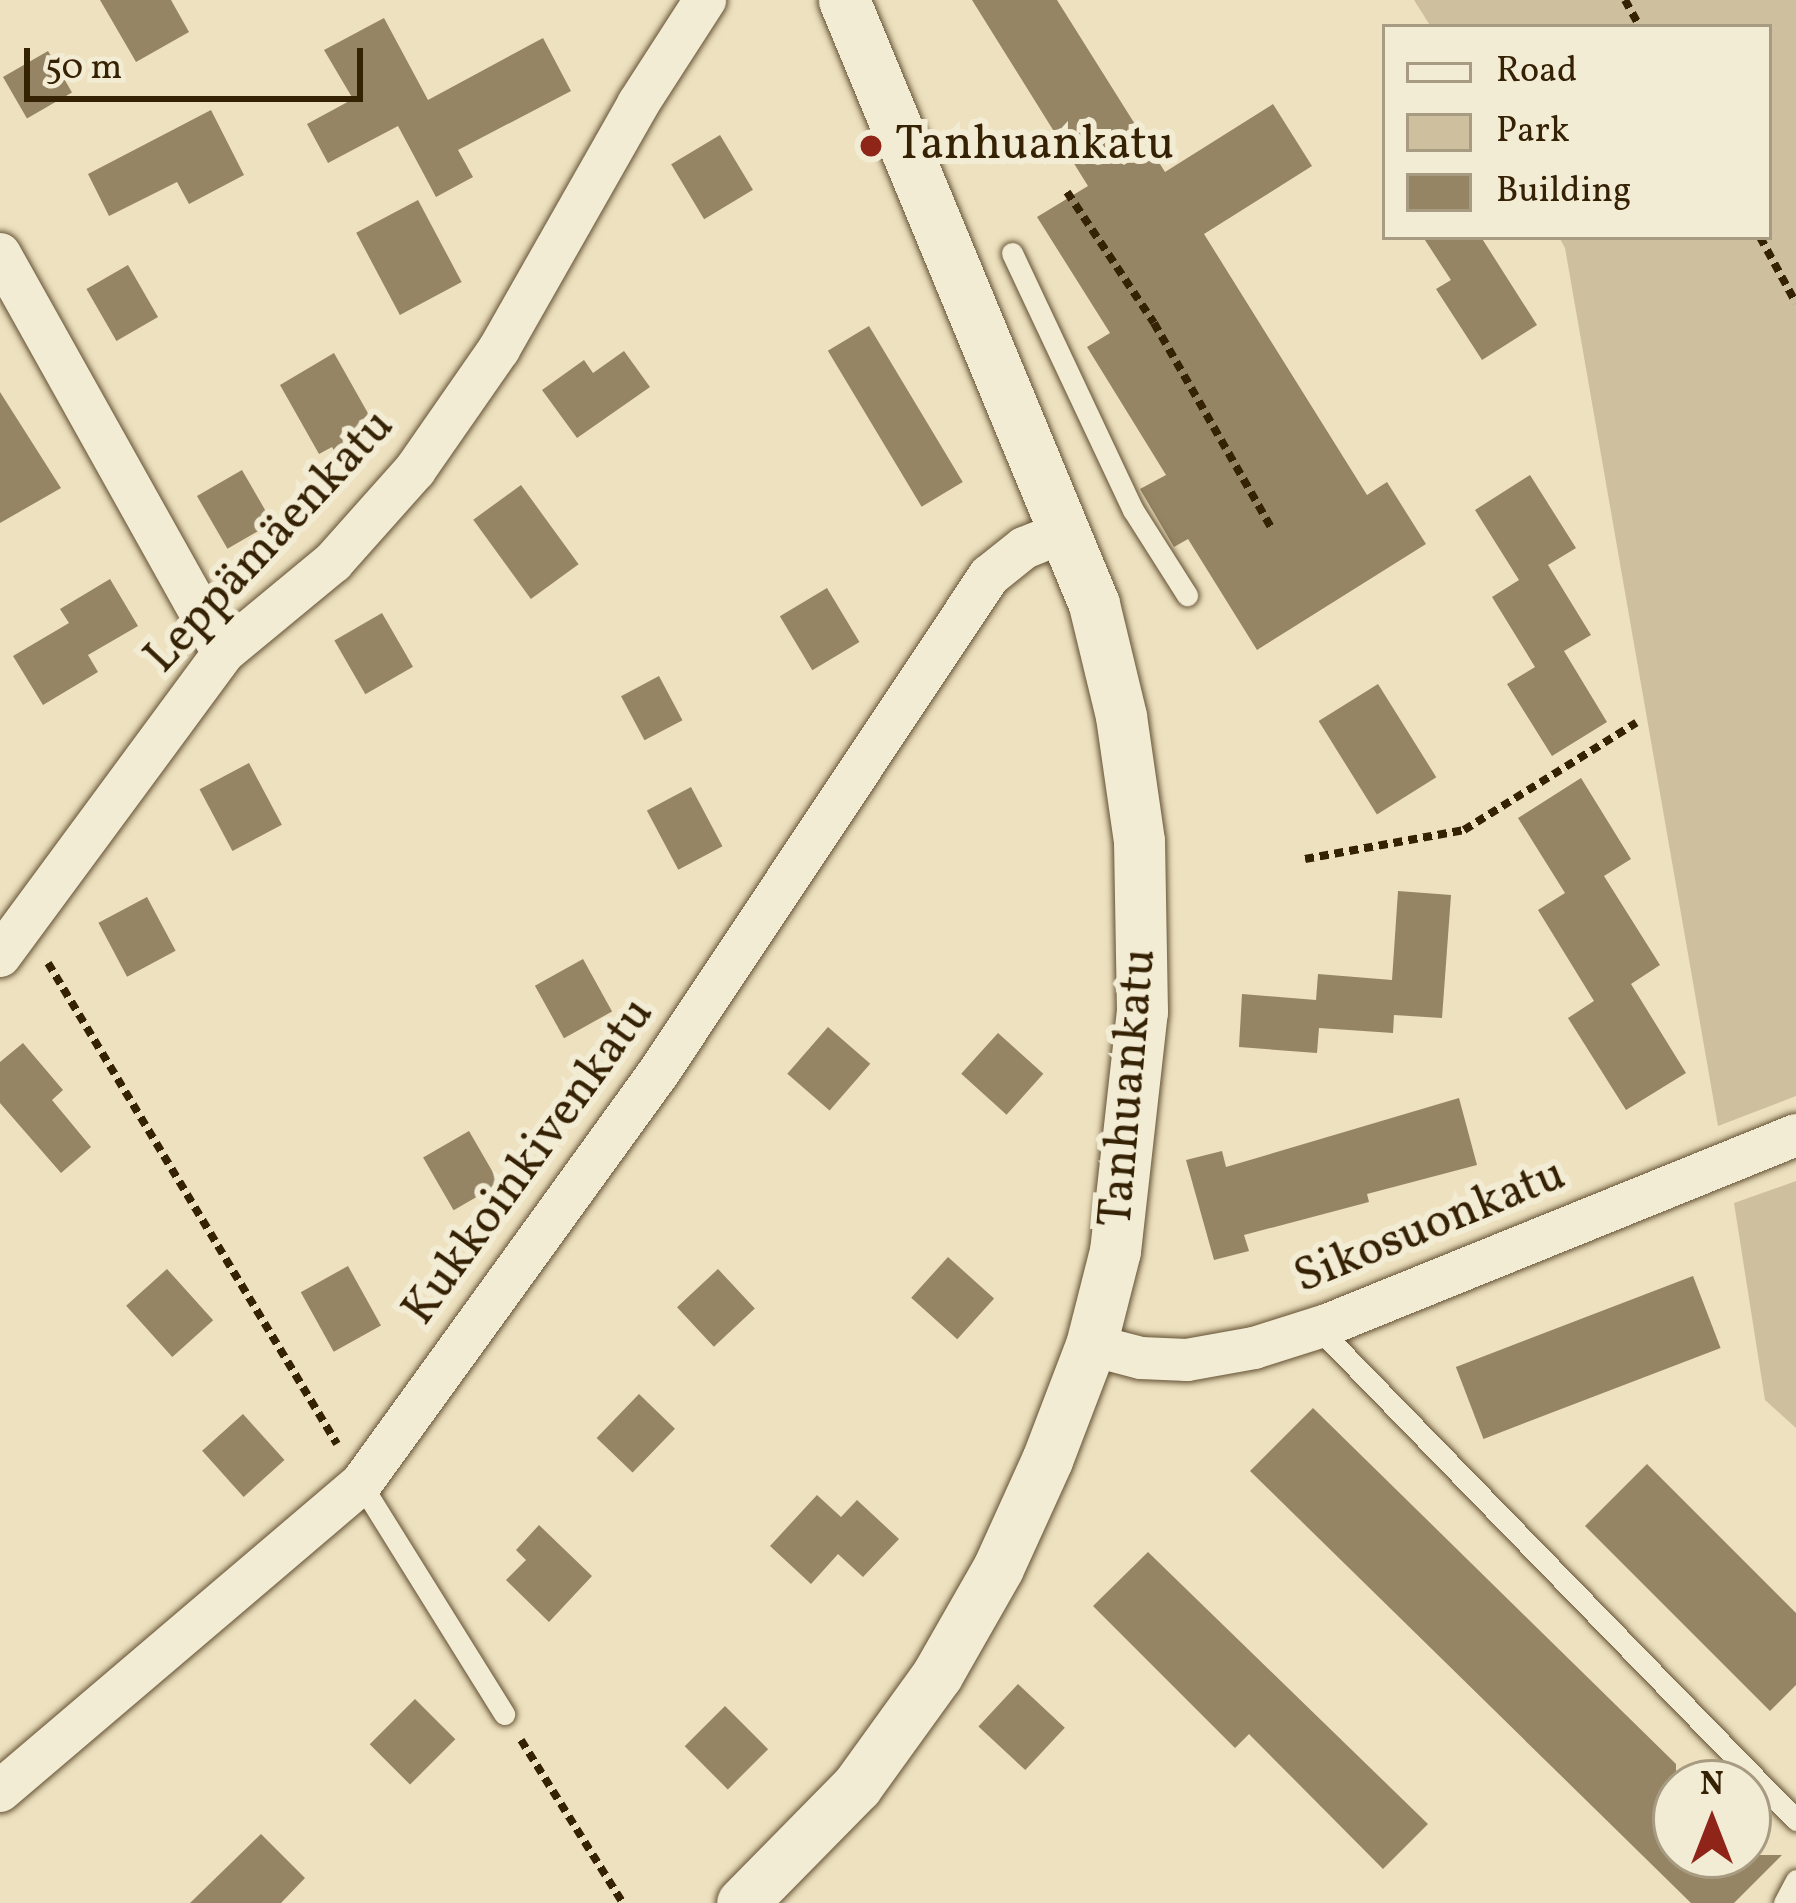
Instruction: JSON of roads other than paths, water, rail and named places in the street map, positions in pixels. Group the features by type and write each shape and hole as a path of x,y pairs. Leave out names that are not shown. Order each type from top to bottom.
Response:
{"street":[{"name":"Leppämäenkatu","path":"13,941 223,653 333,562 415,470 499,349 638,104 705,0"},
{"name":"Tanhuankatu","path":"742,1903 857,1786 937,1675 998,1568 1091,1345 1115,1251 1130,1158 1142,1012 1143,907 1121,716 1094,604 844,0"},
{"path":"0,254 223,653"},
{"name":"Kukkoinkivenkatu","path":"0,1791 361,1484 659,1072 989,576 1024,548 1064,532"},
{"name":"Sikosuonkatu","path":"1091,1345 1142,1358 1187,1360 1318,1328 1796,1135"}],"lane":[{"path":"1012,253 1133,510 1187,596"},
{"path":"1318,1328 1796,1820"},
{"path":"361,1484 504,1714"},
{"path":"1784,1903 1796,1880"}],"place":[{"name":"Tanhuankatu","path":"871,146"}]}
